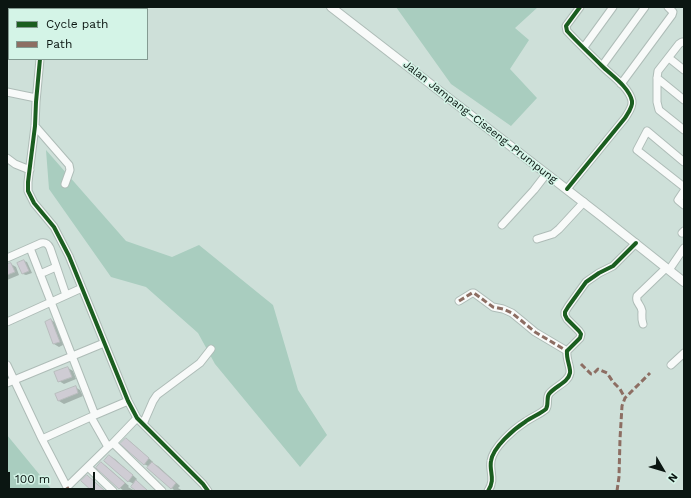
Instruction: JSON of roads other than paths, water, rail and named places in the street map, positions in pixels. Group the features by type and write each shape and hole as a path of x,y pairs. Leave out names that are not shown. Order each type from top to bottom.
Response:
{"main road":[{"name":"Jalan Jampang–Ciseeng–Prumpung","path":"331,7 584,202 684,282"}],"street":[{"path":"567,190 625,118 632,106 632,100 621,84 568,32 566,26 580,7"},
{"path":"584,47 613,7"},
{"path":"602,66 645,7"},
{"path":"621,84 672,15 673,12 668,7"},
{"path":"684,42 679,44 658,71 657,78 658,107 684,130"},
{"path":"669,58 684,70"},
{"path":"40,60 28,191 34,203 54,227 69,256 128,401 140,421 203,484 208,491"},
{"path":"657,78 684,100"},
{"path":"7,92 36,98"},
{"path":"35,126 69,165 70,170 65,184"},
{"path":"684,162 647,131 637,150 684,188"},
{"path":"7,158 15,164 30,170"},
{"path":"502,225 534,190 544,178 546,173"},
{"path":"684,191 678,200 684,205"},
{"path":"537,239 553,234 560,229 584,202"},
{"path":"7,258 41,243 47,243 66,295"},
{"path":"488,491 492,479 490,463 493,454 501,443 517,427 546,409 548,406 548,398 550,393 570,374 567,359 568,351 580,338 580,334 579,331 567,319 565,312 586,282 613,266 636,244"},
{"path":"30,248 72,356 93,416 111,445 162,491"},
{"path":"643,324 641,320 642,310 636,301 636,298 667,269 684,248"},
{"path":"40,274 56,267"},
{"path":"7,322 82,288"},
{"path":"459,300 474,293 493,307 512,313 536,332 568,351"},
{"path":"10,382 104,343"},
{"path":"7,365 10,382 67,487 111,445 140,421 157,395 200,363 211,349"},
{"path":"671,365 684,353"},
{"path":"42,439 128,401"},
{"path":"88,466 113,491"}]}
